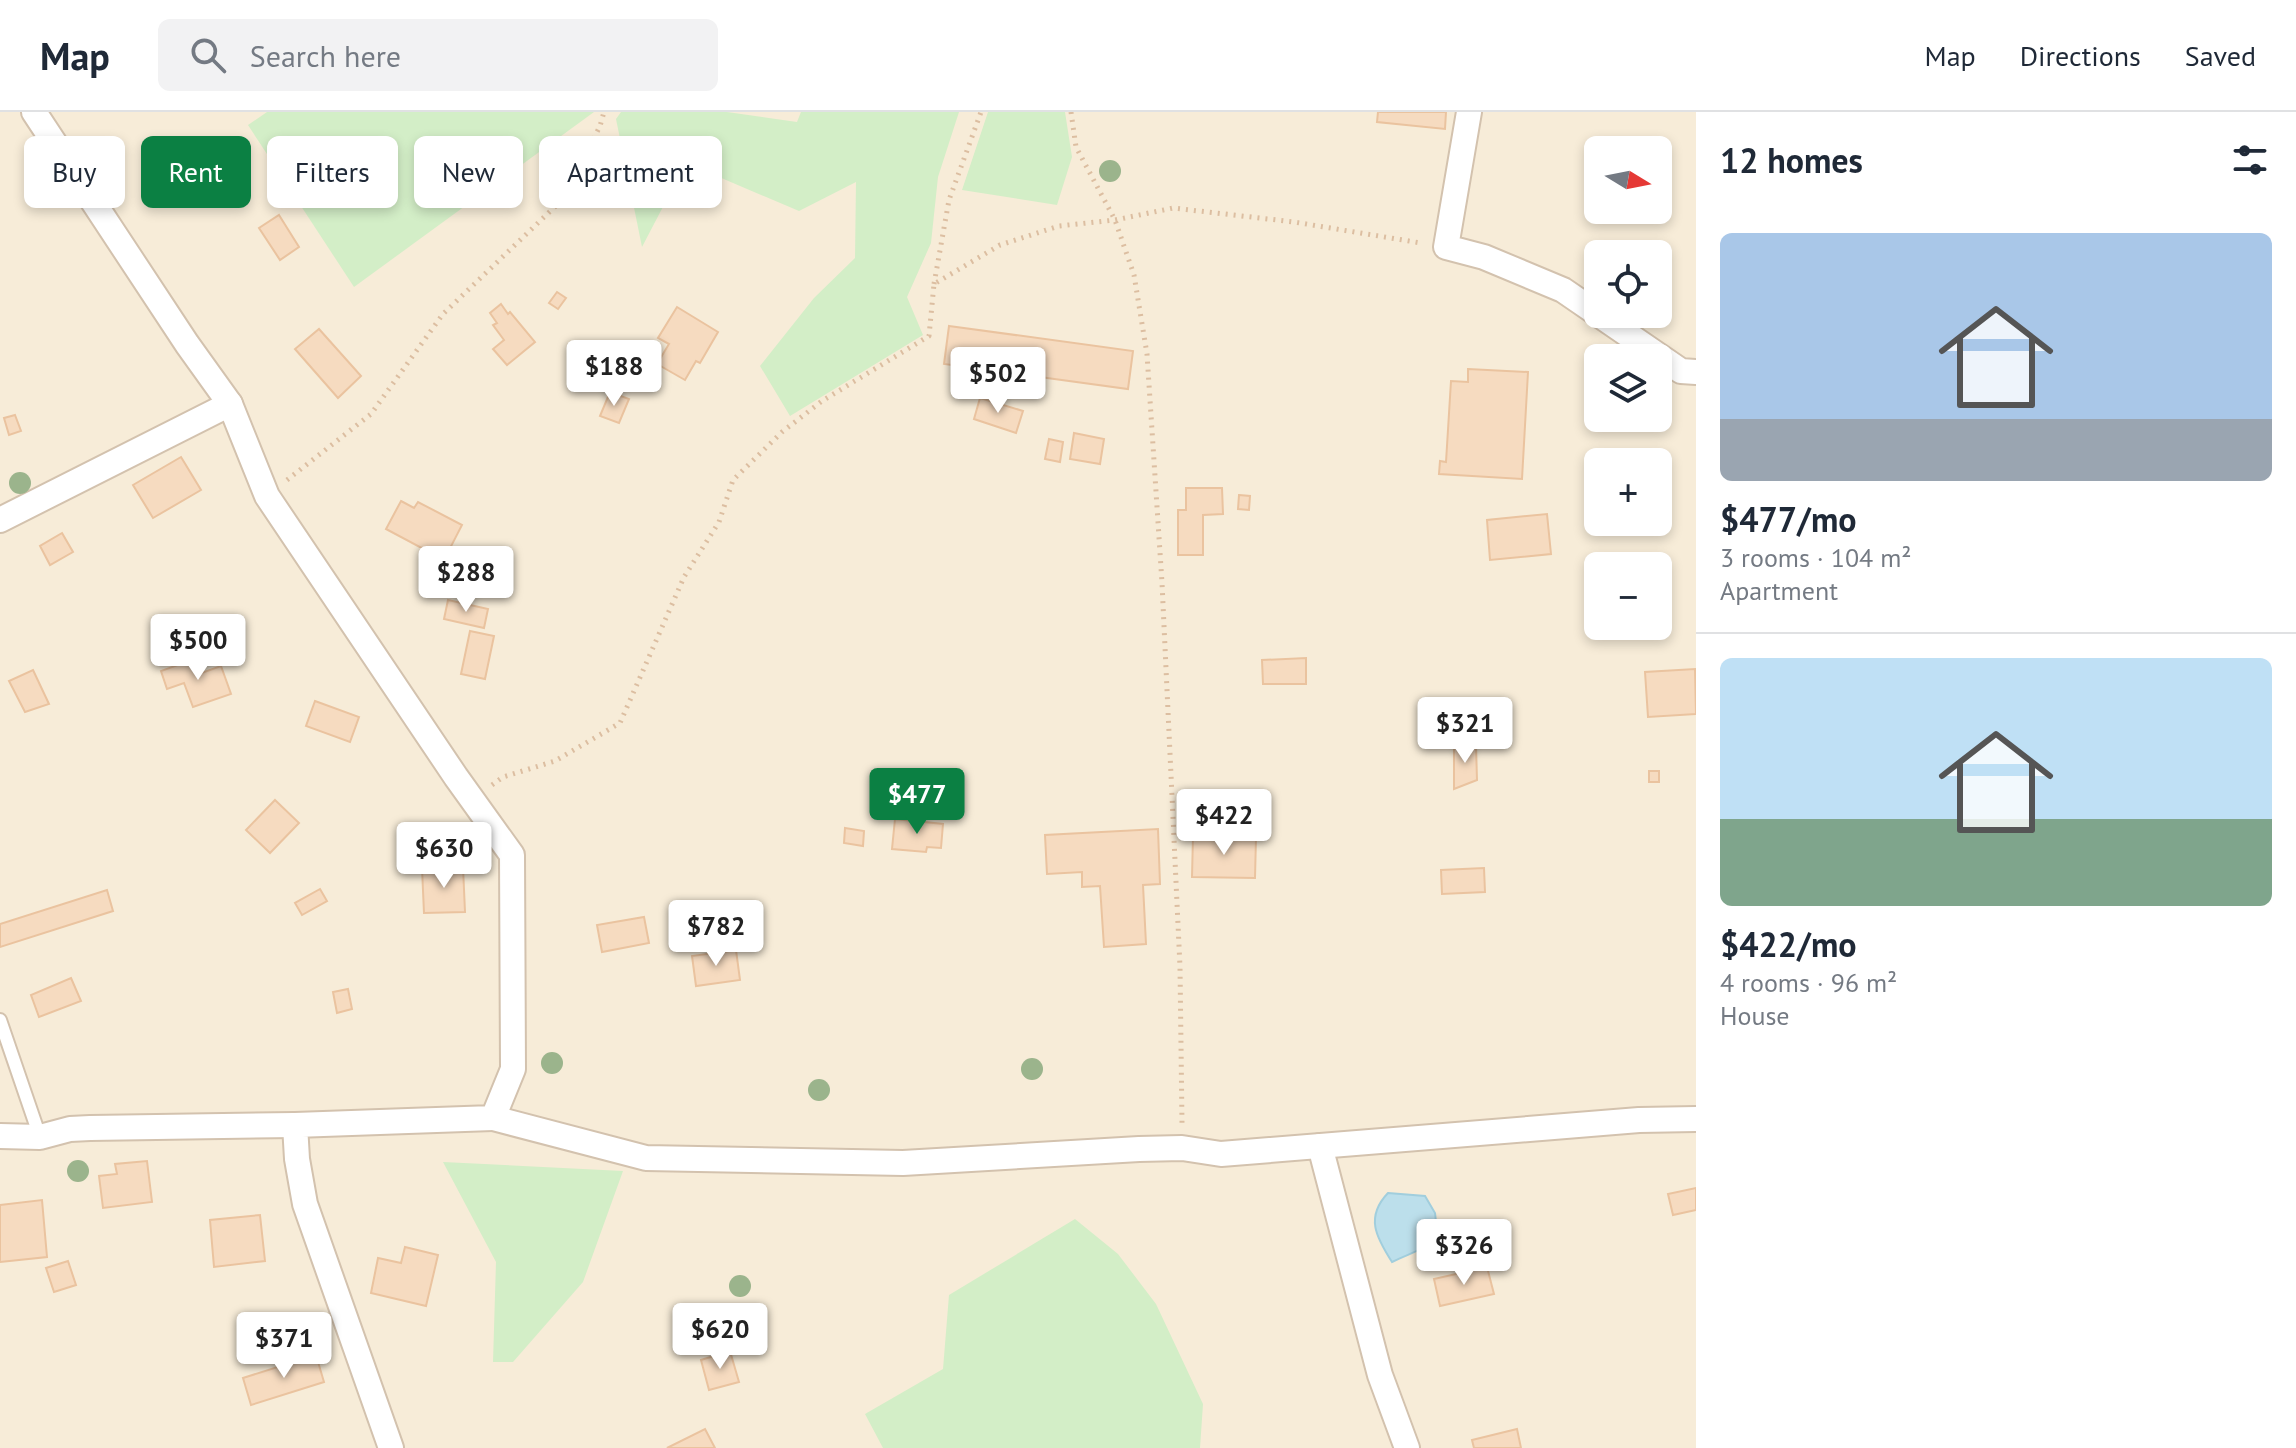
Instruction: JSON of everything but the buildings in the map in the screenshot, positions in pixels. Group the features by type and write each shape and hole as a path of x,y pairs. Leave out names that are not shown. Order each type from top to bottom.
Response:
{"street":[{"path":"34,112 230,404 267,496 472,801 512,855 513,1069 493,1118"},
{"path":"1469,112 1446,247 1484,257 1563,290 1681,371 1696,372"},
{"path":"0,520 230,404"},
{"path":"0,1136 40,1137 70,1129 493,1118 646,1158 903,1163 1182,1148 1221,1154 1639,1120 1696,1119"},
{"path":"295,1125 305,1204 391,1448"},
{"path":"1320,1146 1380,1375 1407,1448"}],"lane":[{"path":"0,1020 40,1137"}],"path":[{"path":"267,496 371,414 443,314 564,198 604,112"},
{"path":"472,801 503,777 555,761 620,723 684,577 719,522 733,480 782,432 822,401 929,336 934,284 949,200 981,112"},
{"path":"1071,112 1076,147 1115,220 1134,275 1147,354 1162,583 1180,967 1182,1148"},
{"path":"934,284 1000,245 1059,226 1115,220 1173,208 1294,222 1446,247"}],"shaded area":[{"path":"0,112 1696,112 1696,1448 0,1448"}],"green space":[{"path":"267,112 594,112 561,136 539,136 539,152 523,164 523,136 414,136 414,208 462,208 354,287 302,208 398,208 398,136 267,136 267,154 248,125"},
{"path":"621,112 727,112 797,122 801,112 959,112 938,177 931,243 907,297 923,335 790,416 760,366 814,298 855,258 856,182 799,211 722,178 722,136 619,136 616,119"},
{"path":"988,112 1065,112 1072,157 1057,205 962,190"},
{"path":"634,208 662,208 642,247"},
{"path":"443,1162 623,1171 583,1282 513,1362 493,1362 496,1262"},
{"path":"1075,1219 1118,1254 1156,1304 1203,1404 1200,1448 883,1448 865,1414 943,1369 949,1295"}],"water":[{"path":"1388,1193 1425,1196 1435,1213 1438,1239 1392,1262 1375,1227 1377,1210"}]}
